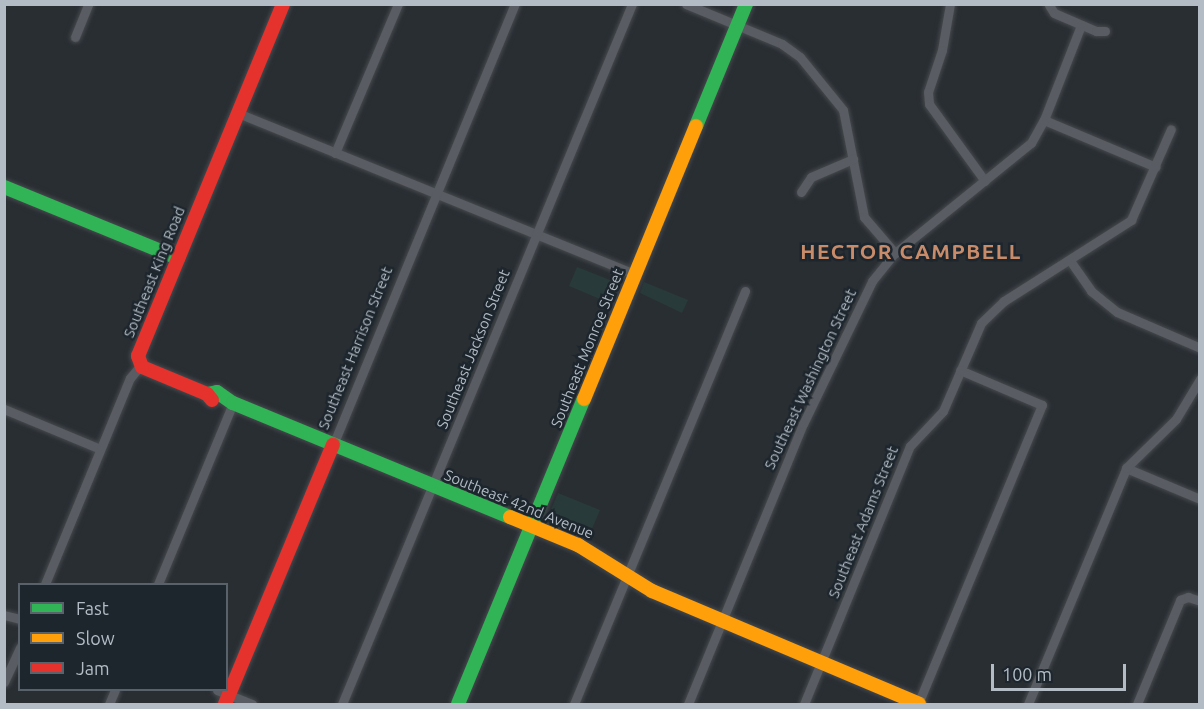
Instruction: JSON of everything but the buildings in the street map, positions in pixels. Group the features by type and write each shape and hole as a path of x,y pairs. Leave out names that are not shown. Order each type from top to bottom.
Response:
{"street":[{"path":"75,37 88,4"},
{"name":"Southeast King Road","path":"46,583 130,378 140,366 138,355 283,4"},
{"path":"335,153 398,4"},
{"name":"Southeast Harrison Street","path":"228,687 333,445 515,4"},
{"name":"Southeast Jackson Street","path":"342,705 632,4"},
{"path":"686,4 782,44 800,57 843,110 864,217 895,253"},
{"name":"Southeast Monroe Street","path":"458,705 746,4"},
{"path":"950,4 942,50 928,92 929,104 934,116 986,181"},
{"path":"1049,5 1054,13 1082,25 1105,31"},
{"name":"Southeast Washington Street","path":"688,705 803,424 872,281 895,253 1022,154 1044,120 1082,25"},
{"path":"238,113 635,274"},
{"path":"1044,120 1156,167"},
{"name":"Southeast Adams Street","path":"804,705 910,446 943,411 981,323 990,311 1071,262 1131,220 1171,129"},
{"path":"801,192 811,177 853,159"},
{"path":"4,187 178,258"},
{"path":"1071,262 1090,291 1117,312 1200,348"},
{"path":"574,705 745,291"},
{"name":"Southeast 42nd Avenue","path":"140,366 207,394 224,406 233,403 597,553 652,591 918,704"},
{"path":"918,704 1042,405 960,370"},
{"path":"1028,705 1126,468 1176,419 1200,379"},
{"path":"159,583 233,403"},
{"path":"4,408 100,448"},
{"path":"1126,468 1200,499"},
{"path":"1137,705 1184,597 1200,601"},
{"path":"4,682 18,651"},
{"path":"109,705 115,691"},
{"path":"224,696 252,705"}],"shaded area":[{"path":"577,267 615,282 607,302 569,286"},
{"path":"644,282 688,300 682,313 640,293"},
{"path":"558,493 600,510 588,538 546,521"}],"traffic: fast":[{"path":"696,126 746,4"},
{"path":"4,187 178,258"},
{"path":"207,394 217,392 233,403 510,517"},
{"path":"458,704 584,399"}],"traffic: slow":[{"path":"584,399 696,126"},
{"path":"510,517 578,545 652,591 919,704"}],"traffic: jam":[{"path":"212,400 207,394 142,367 138,356 283,4"},
{"path":"225,704 333,445"}],"district":[{"name":"HECTOR CAMPBELL","path":"911,251"}]}
